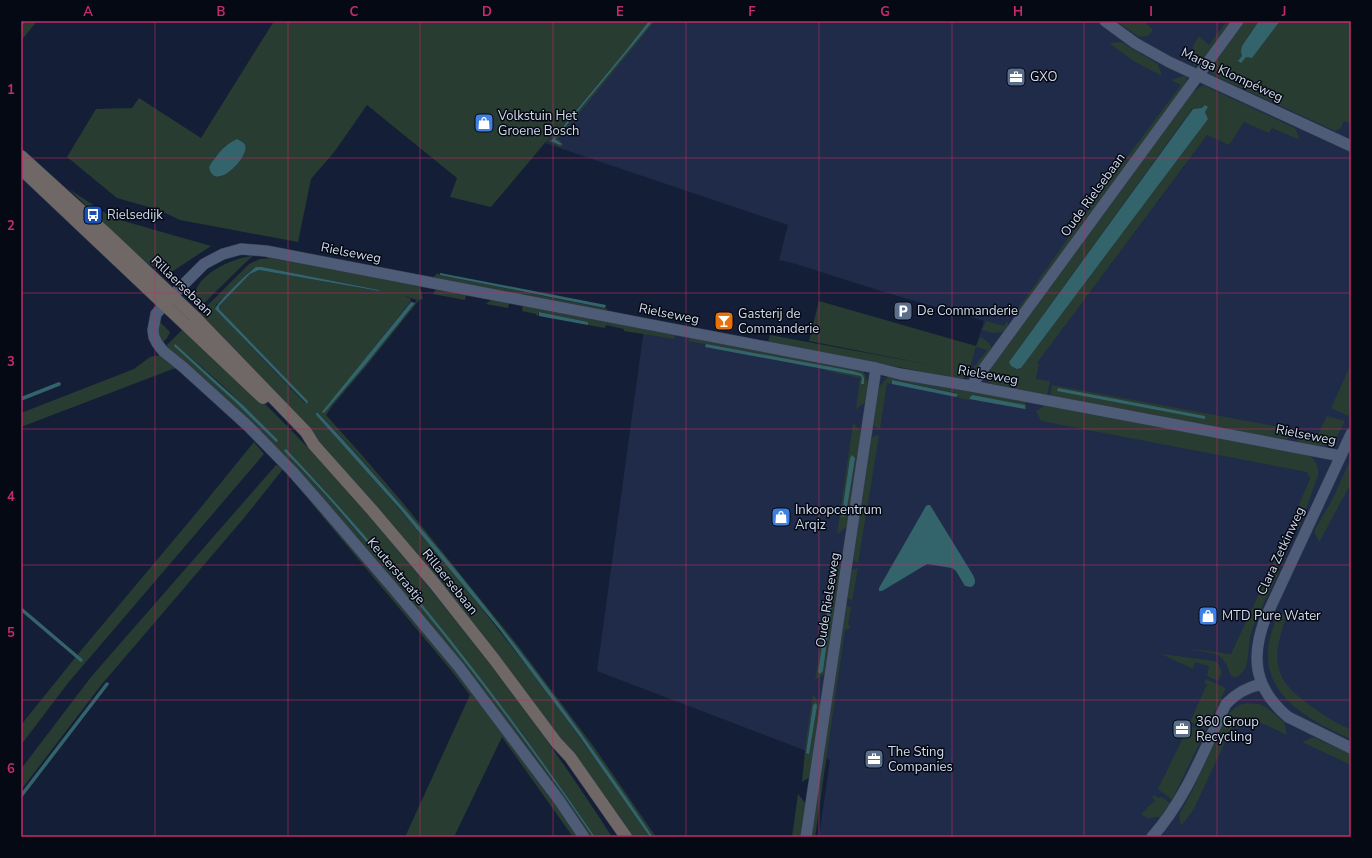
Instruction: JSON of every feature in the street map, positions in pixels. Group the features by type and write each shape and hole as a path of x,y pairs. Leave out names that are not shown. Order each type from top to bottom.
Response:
{"street":[{"name":"Marga Klompéweg","path":"1105,21 1135,43 1198,75 1351,146"},
{"name":"Oude Rielsebaan","path":"971,386 1238,21"},
{"name":"Rillaersebaan","path":"21,156 168,300"},
{"name":"Rillaersebaan","path":"21,169 168,300 276,400 306,432 314,445 434,583 494,659 556,742 570,757 626,837"},
{"name":"Rielseweg","path":"168,300 204,264 223,254 241,250 252,250 876,368 900,374 1341,456"},
{"name":"Keuterstraatje","path":"168,300 156,314 153,330 154,337 160,347 248,426 292,471 319,502 459,667 559,800 584,837"},
{"name":"Oude Rielseweg","path":"806,837 876,368"},
{"name":"Clara Zetkinweg","path":"1262,684 1256,656 1258,636 1351,434"},
{"path":"1152,837 1166,822 1180,800 1226,704 1244,689 1262,684 1276,705 1288,717 1351,748"},
{"name":"Rillaersebaan","path":"556,742 566,761 616,837"}],"shaded area":[{"path":"21,21 37,21 21,41"},
{"path":"274,21 649,21 551,140 561,144 555,139 653,21 655,21 558,139 564,145 560,147 548,141 565,119 491,207 450,197 457,178 367,105 335,151 311,179 298,242 180,220 159,210 117,198 67,157 96,109 132,108 139,98 201,138","holes":["226,145 236,166 225,175 217,177 214,176 209,167 215,157"]},
{"path":"629,21 1351,21 1351,837 819,837 830,760 597,671 644,329 962,392 984,321 779,260 788,225 530,138"},
{"path":"649,21 653,21 555,139 562,144 560,145 551,141 624,53"},
{"path":"1116,21 1144,21 1153,30 1148,36 1139,37"},
{"path":"1227,21 1234,21 1206,57 1194,66 1192,50 1199,36 1209,45"},
{"path":"1243,21 1259,21 1242,46 1242,56 1252,58 1280,21 1351,21 1351,124 1344,121 1340,129 1335,131 1211,74 1216,58"},
{"path":"1259,21 1280,21 1252,58 1246,57 1241,63 1238,61 1242,56 1242,46"},
{"path":"1121,42 1158,64 1162,76 1135,62 1109,43"},
{"path":"1184,76 1187,77 1184,87 1019,313 1014,314 1103,189 1181,85 1171,80"},
{"path":"1203,85 1295,128 1300,140 1272,128 1269,133 1244,122 1229,145 1207,135 1037,363 1039,364 1036,379 1050,381 1047,396 989,383 986,379 986,374 1192,93","holes":["1205,105 1208,107 1205,112 1207,119 1199,131 1021,368 1016,369 1013,367 1009,362 1192,109 1202,108"]},
{"path":"1205,105 1208,107 1205,112 1208,119 1021,368 1017,369 1011,366 1009,362 1193,109 1202,108"},
{"path":"237,139 243,142 245,145 245,150 237,164 231,171 224,175 217,177 212,174 209,167 214,158 224,147"},
{"path":"69,189 113,218 211,246 173,271 163,271 150,265 126,245"},
{"path":"252,256 197,310 194,299 196,289 210,273 231,261"},
{"path":"271,258 420,286 423,299 419,300 326,415 403,503 519,647 594,747 656,837 653,837 578,729 525,659 471,590 382,483 318,413 316,415 448,567 532,673 572,726 650,837 630,837 525,690 481,632 427,566 332,456 199,314 249,264 260,259","holes":["256,267 379,290 259,270 250,274 219,306 219,309 308,401 305,403 215,309 216,305 251,270","405,296 417,300 366,364 324,413 324,411 411,301 410,298"]},
{"path":"256,267 379,290 259,270 250,274 219,306 219,309 308,401 307,404 215,309 233,288"},
{"path":"438,273 440,275 608,309 605,311 432,278"},
{"path":"440,273 606,305 605,308 440,275"},
{"path":"436,289 466,295 465,300 433,294"},
{"path":"492,299 509,303 508,308 486,304"},
{"path":"819,301 976,346 980,337 990,344 991,351 974,372 966,378 960,379 768,342 770,335 932,365 809,341","holes":["976,347 987,350 969,373"]},
{"path":"411,302 415,303 366,364 324,413 322,412"},
{"path":"523,305 674,334 675,339 624,331 624,329 606,325 605,328 588,325 588,322 539,312 538,316 536,314 522,311"},
{"path":"539,312 588,322 588,325 539,316"},
{"path":"986,321 1004,326 1007,321 1009,327 1003,332 993,333 982,330"},
{"path":"160,322 170,332 162,343 158,334"},
{"path":"184,328 261,400 319,459 367,513 466,633 566,767 612,837 595,837 521,732 420,602 316,481 285,449 285,452 318,487 430,618 514,726 593,837 587,837 391,582 165,347","holes":["174,345 241,403 278,440 277,442"]},
{"path":"691,337 863,370 868,384 867,401 856,409 860,378 826,370 861,376 853,371 688,341"},
{"path":"175,344 244,406 278,440 277,442 174,346"},
{"path":"706,344 853,371 862,374 864,384 861,384 861,376 705,347"},
{"path":"160,355 178,367 21,427 21,413 134,369 150,357"},
{"path":"1351,364 1351,409 1348,416 1331,408"},
{"path":"890,375 1025,401 1027,409 1025,409 1025,405 973,396 969,400 956,397 958,394 957,393 893,380 892,384 887,383 880,429 873,426 879,387"},
{"path":"892,380 958,394 956,397 892,384"},
{"path":"1052,385 1291,429 1289,437 1285,441 1050,396"},
{"path":"1058,388 1205,416 1205,419 1057,391"},
{"path":"972,395 1025,405 1025,409 969,399"},
{"path":"1046,405 1307,455 1316,463 1318,476 1299,528 1286,534 1310,479 1307,472 1041,421 1036,411"},
{"path":"316,413 318,413 364,463 452,565 576,726 653,837 650,837 580,737 500,630 400,509 316,415"},
{"path":"1327,416 1345,421 1336,438 1332,442 1328,445 1317,446 1299,443 1297,441 1299,431 1318,434"},
{"path":"853,423 862,432 848,526 837,534"},
{"path":"878,435 858,563 853,560 871,437"},
{"path":"254,442 264,454 68,683 21,745 21,725"},
{"path":"286,449 369,541 448,637 524,736 595,837 593,837 541,763 460,655 403,585 319,488 285,452 284,450"},
{"path":"852,455 855,458 846,514 844,517 842,516 842,513 850,458"},
{"path":"1351,463 1351,483 1315,550 1319,542 1314,531 1333,498 1348,465"},
{"path":"276,465 282,466 426,632 581,837 573,837 502,737 454,837 405,837 470,695 283,469 244,518 102,684 21,790 21,769 91,677"},
{"path":"930,505 973,575 975,583 971,587 965,586 956,571 952,568 927,564 882,591 879,591 879,588 926,506"},
{"path":"834,555 842,566 826,673 815,680","holes":["835,567 837,569 823,671 820,674 818,672"]},
{"path":"1275,559 1279,572 1252,630 1248,660 1245,670 1241,674 1237,677 1231,676 1222,658 1216,654 1185,648 1231,654"},
{"path":"836,567 823,671 820,674 818,672 834,568"},
{"path":"858,568 848,625 850,626 849,629 845,630 815,837 811,837 846,605 849,607 851,606 852,600 847,598 851,570"},
{"path":"1290,603 1278,648 1277,658 1281,675 1296,695 1316,710 1351,730 1351,739 1322,725 1294,707 1274,683 1269,668 1269,643 1276,618 1287,613"},
{"path":"1161,654 1215,661 1219,665 1222,673 1218,681 1207,676 1209,666 1195,662 1193,669"},
{"path":"1206,679 1226,688 1206,730 1190,722 1207,684 1204,683"},
{"path":"813,694 821,706 810,777 802,782","holes":["814,704 817,706 809,753 806,753 813,705"]},
{"path":"816,703 817,706 809,754 806,753 813,705"},
{"path":"1246,703 1259,704 1267,708 1284,722 1287,735 1255,720 1231,729 1194,809 1181,826 1179,815 1192,791 1226,718 1234,708"},
{"path":"1189,725 1205,732 1172,800 1158,789"},
{"path":"1313,737 1351,754 1351,765 1302,742"},
{"path":"798,794 806,804 801,837 792,837"},
{"path":"1154,795 1158,798 1162,797 1170,803 1160,817 1147,818 1141,814 1155,800 1152,797"}],"waterway":[{"path":"21,399 59,384"},
{"path":"21,609 81,660"},
{"path":"21,796 107,684"}],"place":[{"name":"GXO","path":"1016,77"},
{"name":"Volkstuin Het Groene Bosch","path":"484,123"},
{"name":"Rielsedijk","path":"93,215"},
{"name":"De Commanderie","path":"903,311"},
{"name":"Gasterij de Commanderie","path":"724,321"},
{"name":"Inkoopcentrum Arqiz","path":"781,517"},
{"name":"MTD Pure Water","path":"1208,616"},
{"name":"360 Group Recycling","path":"1182,729"},
{"name":"The Sting Companies","path":"874,759"}]}
